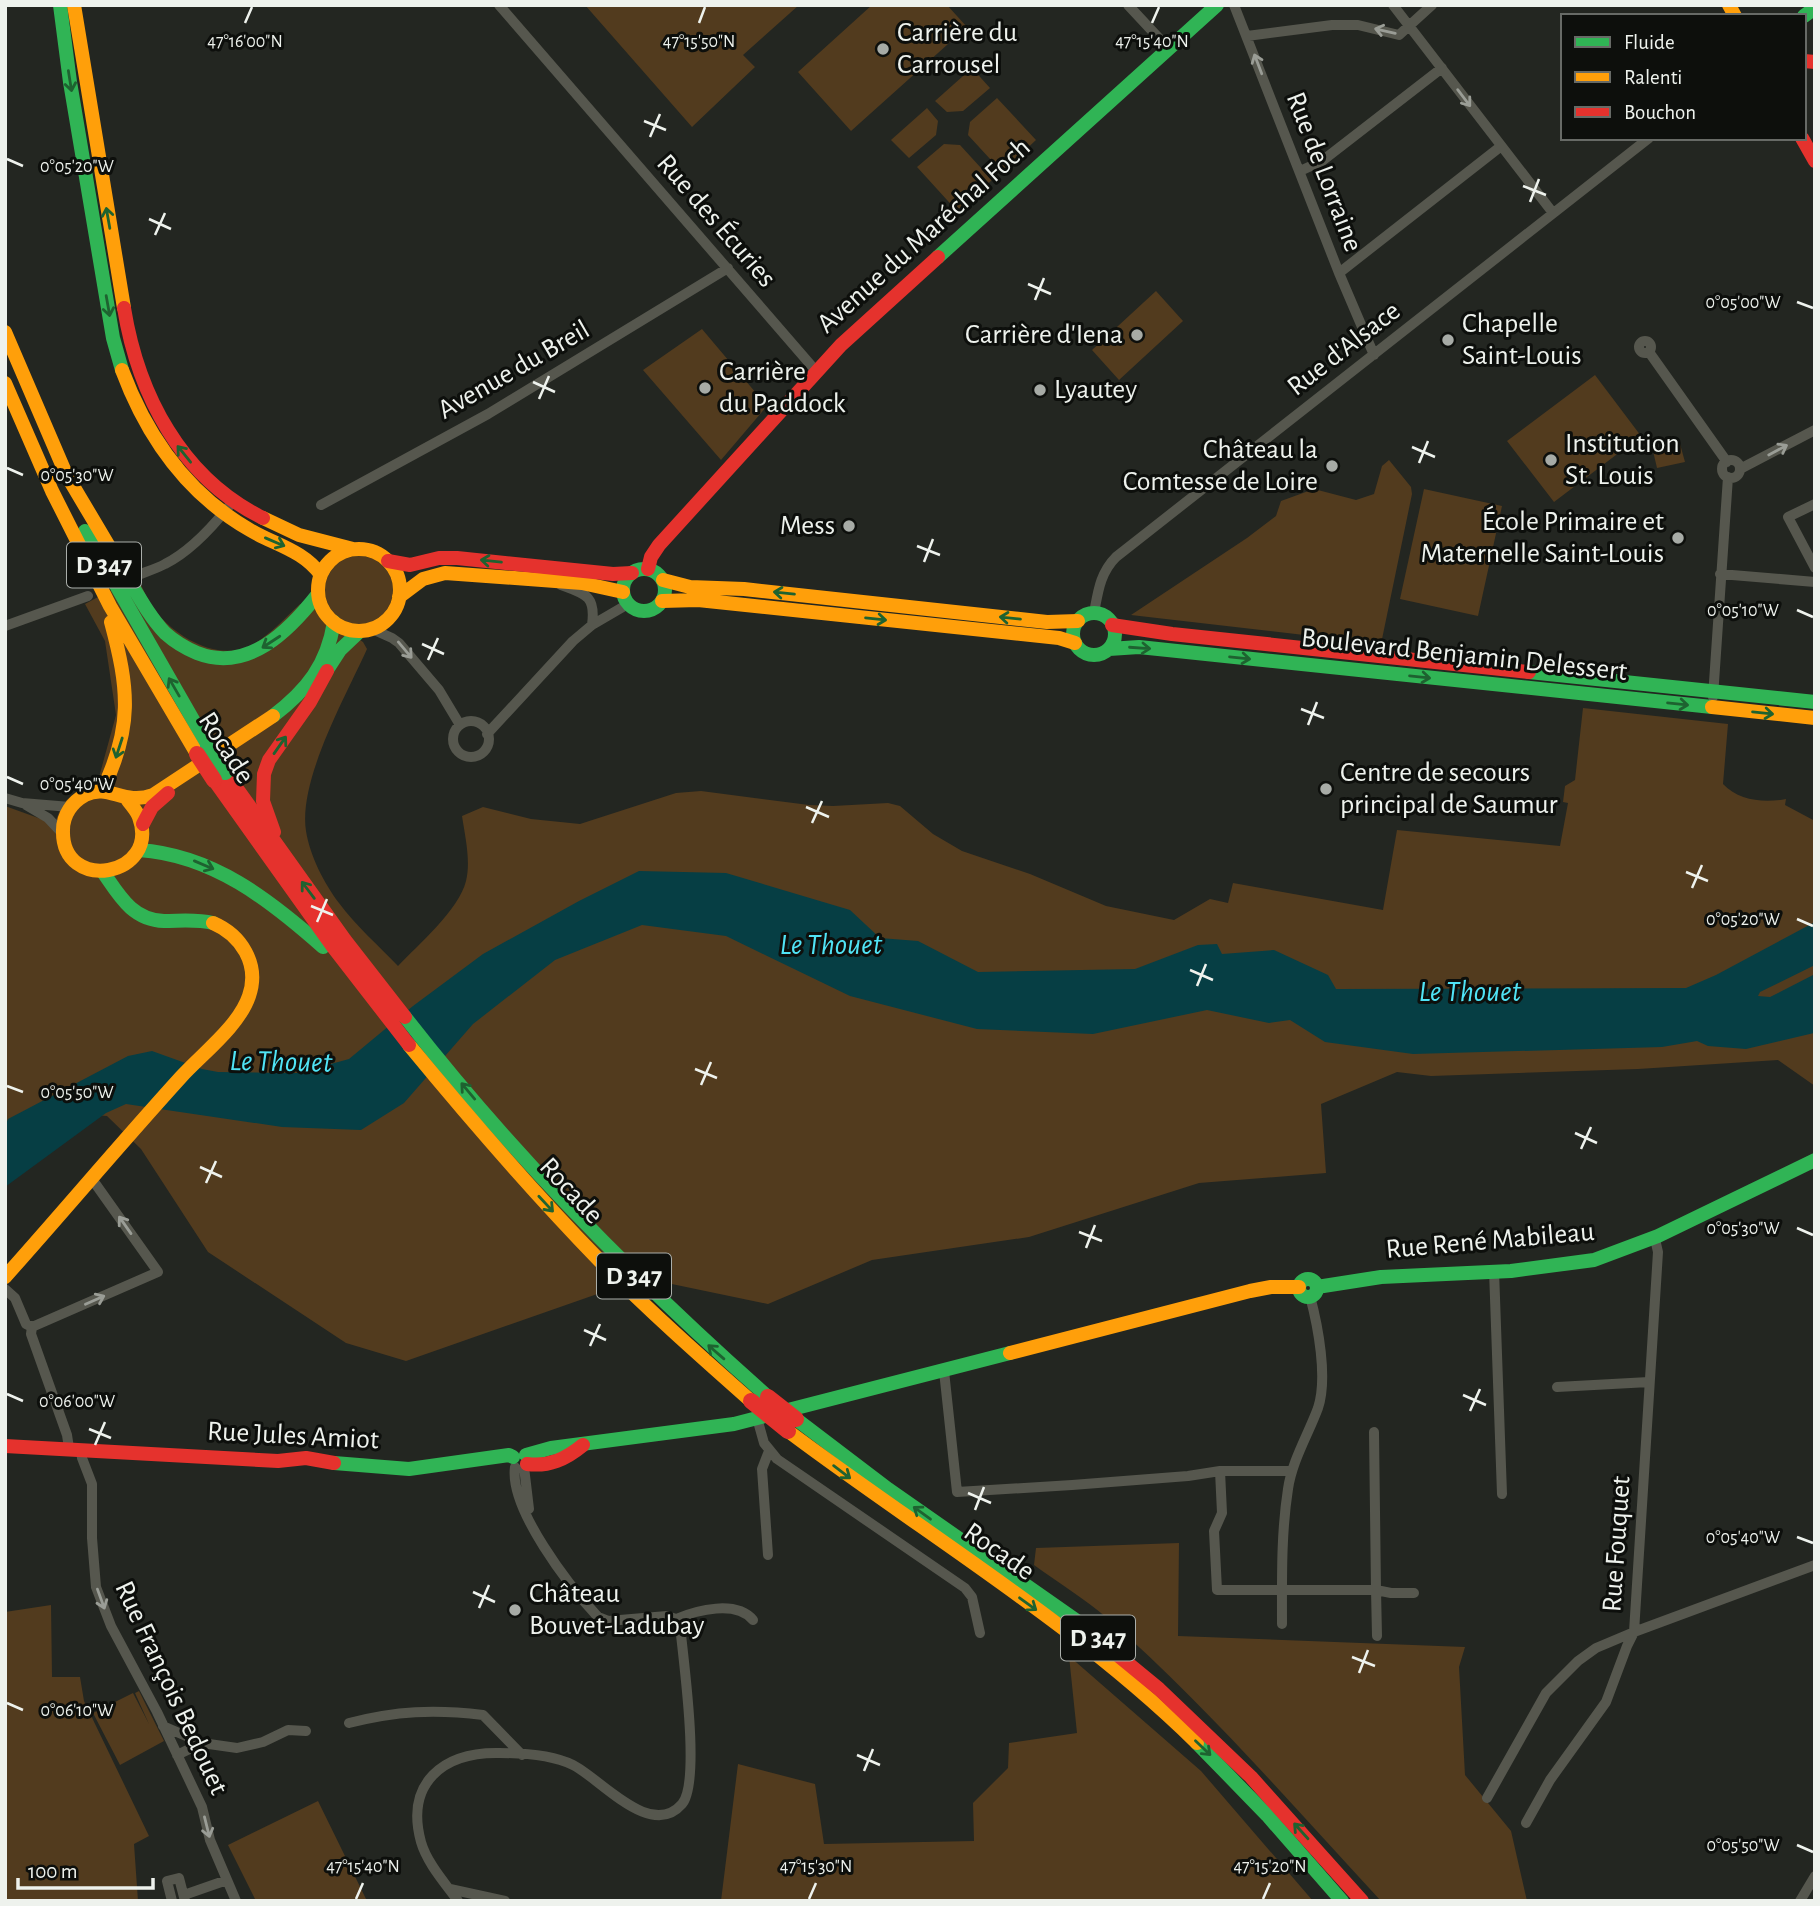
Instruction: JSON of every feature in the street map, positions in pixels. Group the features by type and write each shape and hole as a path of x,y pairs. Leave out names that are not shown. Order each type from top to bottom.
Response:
{"main road":[{"path":"60,5 108,311 122,372 141,417 183,477 228,507 261,536 300,553 312,562 321,575"},
{"path":"74,5 123,308 136,368 154,411 172,440 228,507 284,529 354,549 372,551 388,561 410,565 449,557 613,574 640,571 657,573 665,587 662,601 658,606 646,611 639,611 626,598 599,586 543,579 436,574 423,579 399,597"},
{"name":"Avenue du Maréchal Foch","path":"640,571 659,545 816,371 868,319 1217,5"},
{"path":"1803,140 1815,161"},
{"path":"5,332 39,415 75,492 148,611 170,637 185,648 211,656 253,653 279,638 318,594"},
{"name":"D 347","path":"5,356 9,380 79,521 203,750"},
{"name":"Rocade","path":"9,380 32,444 95,594 203,750 292,892 356,978 374,988 506,1148 636,1298 751,1401 792,1425 880,1500 1047,1617 1140,1691 1197,1742 1241,1787 1342,1901"},
{"path":"354,549 337,555 330,561 321,575 318,594 321,604 334,622 346,629 366,630"},
{"path":"282,855 263,801 264,774 269,760 310,702 340,650 366,630 390,617 399,597 400,584 388,561"},
{"path":"626,598 625,582 640,571"},
{"path":"663,580 690,587 744,589 1047,622 1078,621"},
{"path":"95,594 122,664 128,703 123,737 102,791"},
{"path":"662,601 698,600 1059,638 1075,643"},
{"path":"1094,613 1105,616 1112,625 1114,637 1109,649 1090,654 1079,649 1073,631 1078,621 1094,613"},
{"path":"127,799 146,798 163,789 262,725 290,703 323,660 331,642 334,622"},
{"name":"Boulevard Benjamin Delessert","path":"1112,625 1712,699 1815,718"},
{"name":"Boulevard Benjamin Delessert","path":"1109,649 1127,647 1712,699 1815,702"},
{"path":"143,824 158,802 279,720 327,671"},
{"name":"D 347","path":"220,776 282,855 374,988"},
{"path":"102,791 127,799 140,814 143,824 142,842 138,850 125,865 103,872 83,867 75,861 64,844 64,820 70,807 84,795 102,791"},
{"path":"138,850 173,853 242,884 294,921 356,978"},
{"path":"125,865 122,886 128,906"},
{"path":"5,1277 223,1030 240,1003 244,980 240,960 234,946 214,925 189,918 149,919 128,906 103,872"},
{"name":"D 347","path":"506,1148 689,1328 768,1397 792,1425 1077,1621 1159,1689 1251,1777 1362,1901"},
{"name":"Rue René Mabileau","path":"944,1371 1271,1287 1309,1290 1340,1281 1578,1264 1625,1252 1656,1239 1815,1160"},
{"name":"Rue Jules Amiot","path":"5,1446 278,1461 306,1458 342,1465 397,1469 509,1455 521,1462 551,1448 734,1424 944,1371"}],"street":[{"name":"Rue des Écuries","path":"499,5 816,371"},
{"path":"1128,5 1168,49"},
{"name":"Rue de Lorraine","path":"1234,5 1374,355"},
{"path":"1393,5 1553,214"},
{"path":"1247,36 1332,25 1358,25 1399,35 1432,5"},
{"path":"1300,171 1322,161 1442,68"},
{"name":"Rue d'Alsace","path":"1094,613 1099,585 1107,566 1116,557 1646,140"},
{"path":"1339,272 1500,146"},
{"name":"Avenue du Breil","path":"321,505 488,414 728,268"},
{"path":"1649,352 1727,462"},
{"path":"1728,477 1737,476 1740,469 1815,430"},
{"path":"1727,462 1735,461 1740,469"},
{"path":"1712,699 1728,477 1723,470 1727,462"},
{"path":"1815,504 1788,517 1815,568"},
{"path":"135,576 179,556 228,507"},
{"path":"1720,574 1815,582"},
{"path":"543,579 579,591 588,597 594,608 592,625"},
{"path":"5,626 95,594"},
{"path":"487,734 573,640 626,598"},
{"path":"366,630 395,639 430,681 460,725"},
{"path":"477,723 487,734 488,743 482,753 474,757 464,756 456,749 453,740 460,725 477,723"},
{"path":"5,798 22,803 70,807"},
{"path":"22,803 48,818 63,834"},
{"path":"32,1327 158,1272 92,1179"},
{"name":"Rue Fouquet","path":"1526,1823 1550,1780 1606,1702 1634,1632 1658,1252 1656,1239"},
{"path":"1494,1270 1502,1494"},
{"name":"Rue François Bedouet","path":"5,1289 15,1298 26,1324 32,1327 31,1334 67,1435 82,1458 92,1484 96,1587 111,1626 202,1807 211,1840 236,1901"},
{"path":"1282,1624 1284,1530 1288,1488 1292,1471 1319,1405 1322,1388 1322,1371 1309,1290"},
{"path":"944,1371 957,1492 1188,1476 1220,1471 1292,1471"},
{"path":"1558,1387 1649,1382"},
{"path":"757,1418 769,1451 965,1588 972,1597 979,1633"},
{"path":"1374,1432 1377,1636"},
{"path":"768,1555 762,1469 769,1451"},
{"path":"458,1901 422,1843 417,1811 420,1792 429,1778 445,1764 465,1756 498,1753 552,1758 573,1765 644,1814 660,1816 681,1806 687,1796 691,1766 680,1625 676,1619 667,1616 608,1620 598,1617 537,1536 529,1520 516,1485 521,1462"},
{"path":"1220,1471 1222,1513 1214,1531 1217,1590 1376,1590 1413,1594"},
{"path":"1487,1798 1546,1693 1578,1661 1596,1648 1815,1565"},
{"path":"676,1619 695,1611 737,1610 747,1613 753,1620"},
{"path":"349,1723 422,1710 483,1715 522,1755"},
{"path":"163,1726 202,1742 237,1748 263,1742 288,1730 306,1731"},
{"path":"177,1755 202,1742"},
{"path":"1800,1901 1815,1876"},
{"path":"172,1901 166,1881 179,1878 185,1898 227,1880"},
{"path":"450,1889 505,1901"}],"shaded area":[{"path":"585,5 799,5 743,55 755,67 692,127"},
{"name":"Carrière du Carrousel","path":"872,5 947,5 967,27 851,131 798,72"},
{"path":"972,68 990,88 963,111 947,112 935,101"},
{"path":"997,98 1036,140 1002,172 968,135 970,122"},
{"path":"927,108 938,121 936,135 909,158 891,140"},
{"path":"944,144 960,145 992,180 957,211 917,167"},
{"name":"Carrière d'Iena","path":"1156,291 1183,321 1119,380 1092,350"},
{"name":"Carrière du Paddock","path":"702,329 767,406 721,460 643,370"},
{"path":"1595,375 1641,436 1554,502 1507,441"},
{"path":"1680,444 1685,462 1657,468 1653,451"},
{"path":"1389,460 1411,487 1412,494 1381,644 1131,615 1276,516 1281,501 1314,489 1356,500 1374,494 1382,466"},
{"path":"1424,489 1502,506 1478,616 1400,599"},
{"path":"366,556 387,571 393,583 391,603 383,614 366,624 352,624 335,614 327,603 325,583 335,566 346,558"},
{"path":"137,576 152,606 166,623 187,639 212,649 238,650 250,646 270,632 300,604 315,609 363,642 367,649 316,763 305,810 306,831 314,859 333,895 353,920 398,966 447,915 462,892 468,865 462,816 483,807 531,819 580,824 676,793 701,791 809,805 888,803 900,806 933,834 962,851 1030,874 1106,906 1174,920 1210,899 1228,903 1233,883 1383,910 1397,830 1560,846 1568,803 1563,802 1565,786 1575,780 1583,708 1728,724 1723,784 1736,794 1752,799 1786,799 1785,805 1815,821 1815,1086 1778,1060 1638,1069 1431,1076 1397,1072 1321,1104 1326,1173 1199,1183 1029,1237 872,1260 768,1304 643,1278 406,1361 346,1343 208,1252 141,1149 107,1116 27,1110 5,1126 5,806 55,824 62,807 70,797 98,781 116,715 105,641 85,604"},
{"path":"1179,1543 1178,1636 1465,1647 1459,1667 1465,1775 1511,1831 1527,1901 1381,1901 1248,1756 1144,1651 1107,1618 1034,1565 1036,1548"},
{"path":"51,1605 52,1677 80,1677 84,1701 149,1836 134,1844 138,1901 5,1901 5,1612"},
{"path":"1069,1656 1201,1771 1313,1901 721,1901 738,1764 815,1784 824,1844 974,1841 973,1803 1008,1768 1009,1743 1077,1733"},
{"path":"139,1691 164,1741 120,1765 93,1713 133,1693 149,1724 135,1693"},
{"path":"318,1801 367,1901 256,1901 228,1845"}],"water":[{"name":"Le Thouet","path":"639,871 726,873 850,910 880,938 918,941 978,972 1135,969 1198,945 1217,944 1222,954 1274,950 1328,975 1336,989 1686,988 1815,922 1815,965 1760,992 1758,996 1770,997 1815,974 1814,1033 1746,1049 1708,1046 1697,1041 1662,1047 1413,1054 1325,1042 1290,1020 1269,1023 1207,1010 1093,1034 977,1029 850,996 726,936 642,925 555,960 473,1024 404,1103 361,1130 282,1127 126,1104 106,1113 5,1187 5,1126 8,1119 128,1056 152,1051 218,1072 298,1073 349,1059 413,1006 483,954"}],"traffic: fast":[{"path":"60,5 70,82 113,338 122,370"},
{"path":"938,257 1217,5"},
{"path":"1806,15 1815,8"},
{"path":"85,531 208,746"},
{"path":"644,569 659,575 665,590 659,605 644,611 629,605 623,590 629,575 644,569"},
{"path":"126,575 165,633 188,649 216,658 250,653 266,645 294,622 318,594"},
{"path":"1094,613 1109,619 1115,634 1109,649 1094,655 1079,649 1073,634 1079,619 1094,613"},
{"path":"273,716 296,696 314,675 326,651 334,622"},
{"path":"327,670 340,650 360,631"},
{"path":"1109,649 1139,647 1712,707"},
{"path":"1529,672 1815,702"},
{"path":"208,746 225,772"},
{"path":"139,850 166,854 216,870 261,897 323,947"},
{"path":"103,872 127,905 143,916 153,920 213,923"},
{"path":"405,1017 489,1119 578,1216 671,1308 768,1397"},
{"path":"1317,1287 1381,1277 1511,1271 1594,1260 1658,1236 1815,1160"},
{"path":"1308,1279 1314,1282 1317,1288 1314,1294 1308,1297 1302,1294 1299,1288 1302,1282 1308,1279"},
{"path":"526,1455 551,1448 734,1424 1010,1353"},
{"path":"796,1419 888,1489 1077,1621 1114,1652"},
{"path":"334,1463 409,1469 509,1455 513,1457"},
{"path":"1197,1743 1267,1815 1342,1901"}],"traffic: slow":[{"path":"74,5 124,308"},
{"path":"1729,5 1734,14"},
{"path":"5,332 66,474 126,575"},
{"path":"122,370 157,441 188,481 227,516 297,554 321,575"},
{"path":"5,383 52,491 110,606 197,754"},
{"path":"263,518 299,535 353,549"},
{"path":"359,549 375,552 388,561 397,574 400,590 397,606 388,619 375,628 359,631 343,628 330,619 321,606 318,590 321,574 330,561 343,552 359,549"},
{"path":"399,597 423,579 445,573 582,583 623,592"},
{"path":"663,580 690,587 744,589 1047,622 1078,621"},
{"path":"662,601 698,600 1059,638 1075,643"},
{"path":"102,791 119,747 125,708 122,668 111,622"},
{"path":"1712,707 1815,718"},
{"path":"127,799 139,817 142,837 136,853 124,864 108,870 92,870 77,863 67,850 63,824 72,805 80,798 102,791 133,798 153,795 273,716"},
{"path":"5,1277 181,1077 229,1029 244,1007 252,984 250,962 240,943 213,923"},
{"path":"409,1045 502,1154 599,1260 654,1314 751,1401"},
{"path":"1010,1353 1250,1291 1271,1287 1299,1287"},
{"path":"788,1431 1050,1619 1150,1699 1197,1743"}],"traffic: jam":[{"path":"1806,61 1815,62"},
{"path":"1803,140 1815,161"},
{"path":"648,569 651,557 659,545 841,345 938,257"},
{"path":"124,308 140,371 168,430 187,457 209,480 234,501 263,518"},
{"path":"388,561 410,565 439,558 457,558 613,574 632,573"},
{"path":"1112,625 1172,634 1529,672"},
{"path":"274,832 263,801 264,774 269,760 310,702 327,671"},
{"path":"197,754 214,780"},
{"path":"225,772 345,940 405,1017"},
{"path":"214,780 333,947 409,1045"},
{"path":"143,824 152,807 168,793"},
{"path":"768,1397 796,1419"},
{"path":"751,1401 788,1431"},
{"path":"527,1464 557,1461 583,1445"},
{"path":"5,1446 278,1461 306,1458 334,1463"},
{"path":"1114,1652 1159,1689 1251,1777 1362,1901"}],"place":[{"name":"Carrière du Carrousel","path":"883,49"},
{"name":"Carrière d'Iena","path":"1137,335"},
{"name":"Chapelle Saint-Louis","path":"1448,340"},
{"name":"Carrière du Paddock","path":"705,388"},
{"name":"Lyautey","path":"1040,390"},
{"name":"Institution St. Louis","path":"1551,460"},
{"name":"Château la Comtesse de Loire","path":"1332,466"},
{"name":"Mess","path":"849,526"},
{"name":"École Primaire et Maternelle Saint-Louis","path":"1678,538"},
{"name":"Centre de secours principal de Saumur","path":"1326,789"},
{"name":"Château Bouvet-Ladubay","path":"515,1610"}]}
